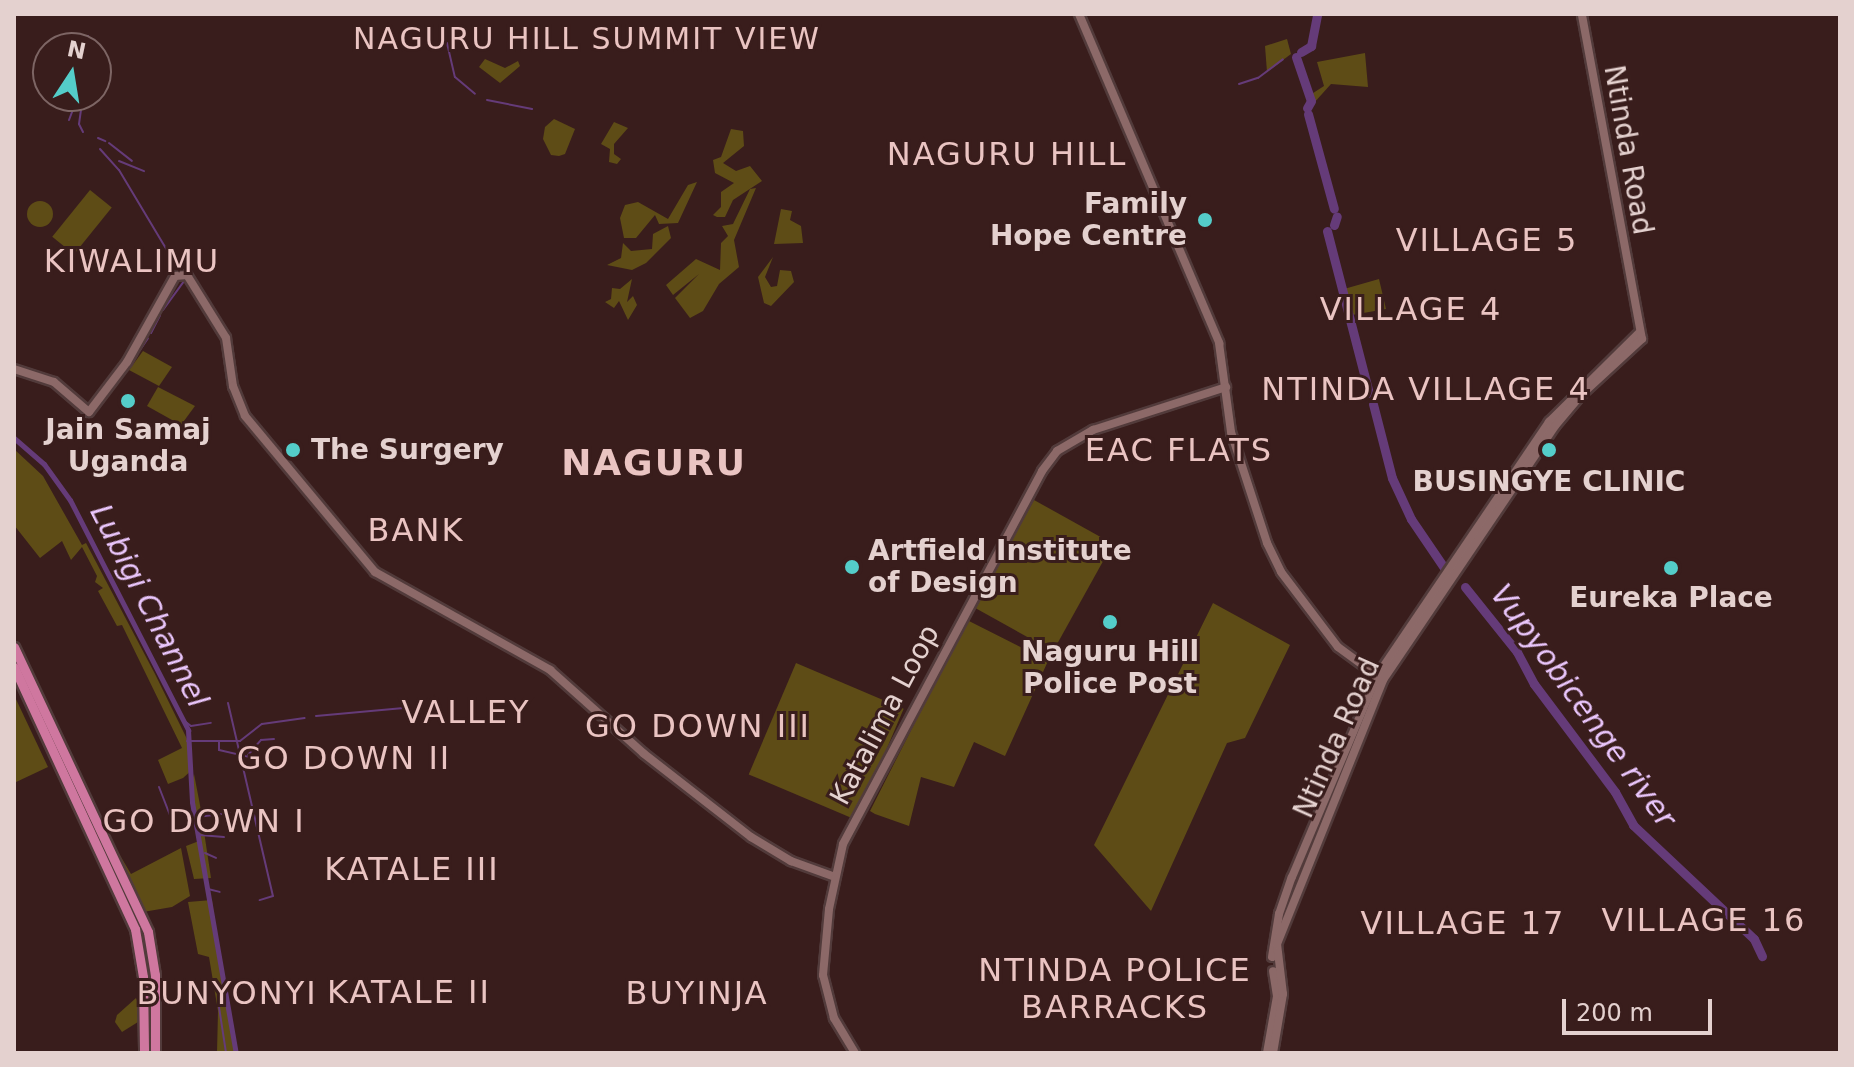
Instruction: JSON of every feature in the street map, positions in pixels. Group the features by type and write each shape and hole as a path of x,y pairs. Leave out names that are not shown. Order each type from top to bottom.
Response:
{"main road":[{"path":"14,647 138,940 144,1053"},
{"path":"14,667 148,932 155,975 155,1053"}],"street":[{"path":"1079,14 1219,343 1242,478 1273,556 1338,647 1380,678"},
{"name":"Ntinda Road","path":"1582,14 1641,336"},
{"path":"14,369 54,382 89,412 127,362 181,274 192,279 226,338 233,386 245,416 375,572 550,670 643,753 751,837 791,861 835,877"},
{"name":"Ntinda Road","path":"1380,678 1581,395 1641,336"},
{"name":"Ntinda Road","path":"1270,1053 1283,994 1277,944 1380,678 1549,422 1641,336"},
{"name":"Katalima Loop","path":"855,1053 834,1018 823,975 835,877 857,813 1051,457 1093,430 1226,387"}],"shaded area":[{"path":"1287,39 1291,54 1267,72 1265,46"},
{"path":"1365,53 1368,87 1331,84 1313,104 1310,95 1324,86 1317,62"},
{"path":"485,59 505,68 518,61 520,66 500,83 479,67"},
{"path":"554,119 575,129 565,154 559,156 551,155 543,139 545,127"},
{"path":"614,122 628,128 614,144 614,154 621,159 617,164 609,162 610,149 601,144"},
{"path":"731,129 743,131 744,146 723,163 736,171 750,166 762,181 733,200 725,217 717,217 713,215 721,207 721,192 734,183 715,173 713,160 721,157"},
{"path":"697,182 678,223 659,224 655,215 636,238 624,238 620,218 625,205 638,202 668,219 688,185"},
{"path":"756,188 734,240 739,267 719,284 703,311 690,318 675,298 699,274 673,295 666,285 696,259 720,270 721,243 728,236 722,226 733,224 750,189"},
{"path":"90,190 112,208 74,254 52,237"},
{"path":"40,201 49,205 53,214 49,223 40,227 31,223 27,214 31,205"},
{"path":"781,209 792,211 790,220 801,226 803,243 774,244"},
{"path":"668,226 671,238 646,263 632,270 607,265 621,258 623,243 631,251 652,249 653,234"},
{"path":"773,257 765,277 771,287 777,286 780,270 791,271 794,282 771,306 764,303 758,277"},
{"path":"632,279 627,302 633,296 637,305 628,320 619,301 614,308 605,302 611,299 612,288 620,289"},
{"path":"1379,279 1386,309 1352,315 1344,289"},
{"path":"143,351 172,367 159,386 129,370"},
{"path":"158,387 195,406 181,425 147,406"},
{"path":"14,449 43,476 82,545 86,543 155,674 187,739 193,769 183,778 168,784 158,760 182,748 122,625 117,626 98,591 103,588 95,582 97,576 82,547 71,560 62,541 40,558 14,525"},
{"path":"1034,500 1113,544 1053,651 974,608"},
{"path":"1213,603 1290,645 1245,738 1227,743 1151,911 1094,845"},
{"path":"967,620 1048,661 1005,756 974,742 954,787 921,777 909,826 875,814 870,811"},
{"path":"796,663 904,709 856,820 749,774"},
{"path":"14,695 48,767 14,783"},
{"path":"194,774 211,878 194,879 186,846 199,841 190,789"},
{"path":"181,848 190,896 172,907 143,912 118,852 131,874"},
{"path":"212,900 236,1053 217,1053 218,1011 209,957 198,954 188,902"},
{"path":"136,998 142,1011 138,1022 122,1032 115,1022 117,1015"}],"waterway":[{"name":"Vupyobicenge river","path":"1301,52 1311,46 1317,14"},
{"path":"447,43 455,77 475,94"},
{"name":"Vupyobicenge river","path":"1296,57 1311,101 1307,108"},
{"path":"1239,84 1258,78 1283,59"},
{"path":"487,100 532,109"},
{"path":"69,120 72,112"},
{"path":"81,112 79,124 83,132"},
{"name":"Vupyobicenge river","path":"1308,114 1334,209"},
{"path":"98,138 105,141"},
{"path":"109,143 132,161"},
{"path":"100,149 119,170 174,262"},
{"path":"119,161 144,171"},
{"name":"Vupyobicenge river","path":"1334,225 1337,216"},
{"name":"Vupyobicenge river","path":"1327,231 1369,393"},
{"path":"163,310 185,280"},
{"path":"151,333 160,315"},
{"path":"140,350 148,338"},
{"path":"127,369 137,355"},
{"name":"Vupyobicenge river","path":"1373,404 1392,478 1411,519 1445,569"},
{"name":"Lubigi Channel","path":"14,438 44,464 70,500 188,730 192,802 236,1053"},
{"name":"Vupyobicenge river","path":"1465,587 1517,652 1534,684 1615,792 1633,825 1754,939 1762,956"},
{"path":"228,703 273,896 260,900"},
{"path":"316,716 404,708"},
{"path":"187,741 240,741 262,724 305,718"},
{"path":"182,719 191,726 211,723"},
{"path":"248,755 261,740 274,739"},
{"path":"219,742 219,750 253,758"},
{"path":"159,787 175,828"},
{"path":"197,817 230,813"},
{"path":"200,835 224,837"},
{"path":"205,853 216,858"},
{"path":"208,889 220,892"},
{"path":"219,1007 226,1053"}],"place":[{"name":"Family Hope Centre","path":"1205,220"},
{"name":"Jain Samaj Uganda","path":"128,401"},
{"name":"The Surgery","path":"293,450"},
{"name":"BUSINGYE CLINIC","path":"1549,450"},
{"name":"Artfield Institute of Design","path":"852,567"},
{"name":"Eureka Place","path":"1671,568"},
{"name":"Naguru Hill Police Post","path":"1110,622"}],"district":[{"name":"NAGURU HILL SUMMIT VIEW","path":"587,39"},
{"name":"NAGURU HILL","path":"1007,154"},
{"name":"VILLAGE 5","path":"1487,240"},
{"name":"KIWALIMU","path":"132,261"},
{"name":"VILLAGE 4","path":"1411,309"},
{"name":"NTINDA VILLAGE 4","path":"1426,389"},
{"name":"EAC FLATS","path":"1179,450"},
{"name":"NAGURU","path":"654,463"},
{"name":"BANK","path":"416,530"},
{"name":"VALLEY","path":"466,712"},
{"name":"GO DOWN III","path":"698,726"},
{"name":"GO DOWN II","path":"344,758"},
{"name":"GO DOWN I","path":"204,821"},
{"name":"KATALE III","path":"412,869"},
{"name":"VILLAGE 16","path":"1704,920"},
{"name":"VILLAGE 17","path":"1463,923"},
{"name":"NTINDA POLICE BARRACKS","path":"1115,990"},
{"name":"KATALE II","path":"409,992"},
{"name":"BUNYONYI","path":"227,993"},
{"name":"BUYINJA","path":"697,993"}]}
